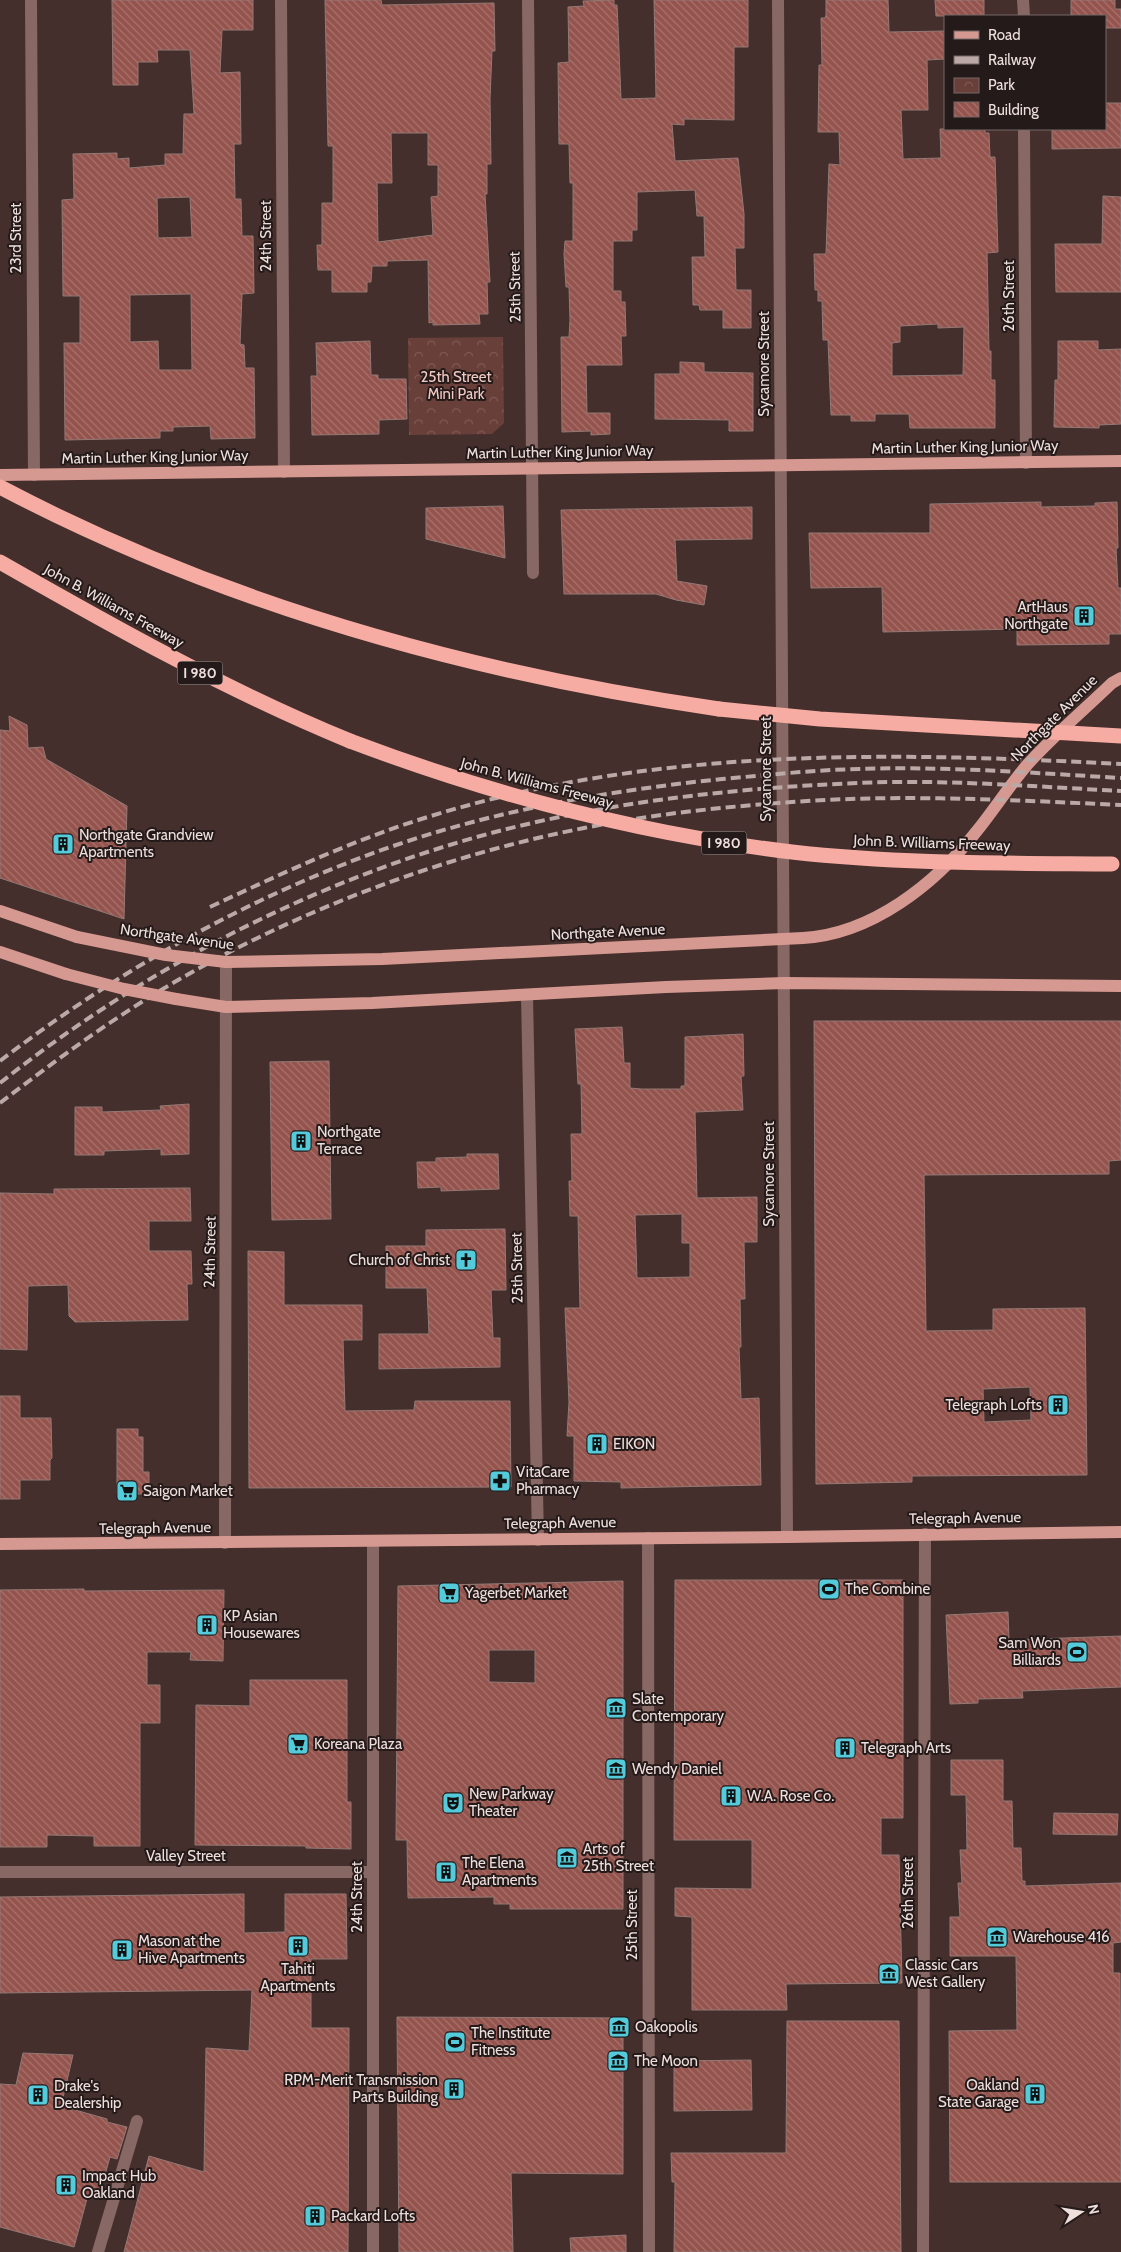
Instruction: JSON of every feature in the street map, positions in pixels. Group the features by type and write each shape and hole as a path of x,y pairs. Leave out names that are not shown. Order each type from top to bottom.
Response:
{"highway":[{"path":"0,487 131,549 232,589 354,630 455,658 584,687 719,709 820,719 1121,736"},
{"name":"John B. Williams Freeway","path":"0,562 195,670 276,709 350,741 442,775 526,800 614,822 708,841 794,852 885,860 977,864 1118,864"}],"main road":[{"name":"Martin Luther King Junior Way","path":"0,476 1121,461"},
{"name":"Northgate Avenue","path":"0,911 77,937 166,954 226,962 382,960 820,937 852,928 882,915 932,878 975,834 1027,765 1112,683 1121,678"},
{"path":"0,952 66,974 124,989 226,1007 372,1003 666,987 784,983 1121,986"},
{"name":"Telegraph Avenue","path":"0,1544 373,1542 1121,1532"}],"street":[{"name":"23rd Street","path":"31,0 34,475"},
{"name":"24th Street","path":"281,0 284,472"},
{"name":"25th Street","path":"528,0 533,573"},
{"name":"Sycamore Street","path":"778,0 787,1537"},
{"path":"1024,0 1024,15"},
{"name":"26th Street","path":"1024,130 1026,462"},
{"name":"24th Street","path":"225,1543 226,962"},
{"name":"25th Street","path":"527,996 538,1540"},
{"name":"26th Street","path":"923,2252 925,1534"},
{"name":"25th Street","path":"648,1538 649,2252"},
{"name":"24th Street","path":"373,1542 373,2252"},
{"name":"Valley Street","path":"0,1872 373,1872"},
{"path":"98,2252 137,2120"}],"green space":[{"name":"25th Street Mini Park","path":"503,337 504,423 492,434 409,435 408,338"}],"building":[{"path":"112,0 253,0 253,30 222,30 220,73 240,72 241,144 234,144 235,199 241,199 242,236 253,236 254,293 242,294 240,344 244,345 245,368 254,368 255,438 211,439 210,426 173,427 173,431 160,431 160,438 65,440 64,343 80,343 80,296 63,296 62,200 74,199 73,154 117,153 117,159 129,158 129,168 165,165 165,154 183,154 184,114 194,114 190,50 157,50 158,62 138,62 138,85 113,85","holes":["190,197 192,237 158,238 157,198","191,294 192,370 159,370 158,341 130,342 130,295"]},
{"path":"325,0 381,0 382,5 494,3 495,51 492,51 490,99 491,164 487,164 487,194 485,194 490,282 487,282 488,314 479,314 480,324 433,325 433,322 429,323 428,260 387,261 387,266 372,266 371,282 367,282 367,292 332,292 332,270 318,270 317,245 322,245 322,203 333,203 333,146 328,146","holes":["391,133 428,133 428,165 438,165 438,196 431,197 433,235 378,242 377,183 392,183"]},
{"path":"614,0 614,5 617,5 621,99 656,98 654,0 748,0 748,47 734,47 734,120 684,119 684,125 672,124 675,161 738,158 744,214 744,248 735,248 736,290 751,290 751,328 723,328 723,310 700,310 699,305 693,305 692,257 705,257 704,216 697,216 695,190 637,192 637,230 632,230 632,241 613,241 613,291 621,291 621,302 625,302 626,336 621,336 622,365 586,365 587,413 610,413 610,434 591,435 591,431 562,432 561,337 569,337 570,320 569,287 566,287 564,254 565,241 573,241 573,183 570,183 569,144 559,144 558,63 569,62 568,7 584,6 583,1"},
{"path":"826,0 888,0 889,32 944,31 944,59 927,60 928,110 901,110 903,159 941,158 940,129 985,130 985,133 989,133 990,157 995,157 998,252 987,253 989,351 991,351 991,380 995,380 995,428 910,428 909,414 875,414 875,421 851,421 851,415 831,415 828,340 823,340 822,301 818,301 818,290 815,290 814,254 826,254 829,164 840,165 839,132 818,132 819,65 822,65 821,18 825,18","holes":["938,324 938,328 964,327 963,375 892,376 892,343 900,342 900,326"]},
{"path":"935,0 984,0 984,15 936,16"},
{"path":"1071,0 1115,0 1115,9 1121,9 1121,28 1106,28 1106,15 1071,15"},
{"path":"1106,103 1121,103 1121,148 1052,149 1052,130 1106,130"},
{"path":"1103,196 1121,197 1121,292 1056,292 1055,244 1102,244"},
{"path":"370,341 371,375 378,375 378,379 406,379 407,419 379,420 379,434 312,435 311,376 317,376 316,343"},
{"path":"1058,341 1098,341 1098,350 1121,349 1121,424 1099,425 1099,428 1054,427 1055,380 1058,380"},
{"path":"680,362 704,363 704,372 753,373 753,431 729,431 729,420 655,419 655,374 680,374"},
{"path":"1041,502 1041,507 1095,506 1095,503 1117,502 1118,548 1116,548 1118,588 1121,588 1121,634 1109,634 1109,644 1017,645 1017,629 883,632 882,587 811,588 809,533 930,533 930,504"},
{"path":"503,506 505,558 426,539 426,508"},
{"path":"752,507 752,539 675,540 677,581 707,586 704,605 656,594 564,594 561,510"},
{"name":"Northgate Grandview Apartments","path":"9,716 27,725 28,748 43,747 46,759 127,806 124,919 0,878 0,730 10,731"},
{"path":"814,1021 1121,1021 1121,1160 1109,1161 1109,1174 924,1175 926,1331 993,1330 993,1309 1085,1308 1087,1475 912,1476 912,1482 816,1484","holes":["1030,1387 1031,1420 984,1422 983,1389"]},
{"path":"622,1027 624,1063 630,1063 630,1088 641,1089 681,1089 681,1086 685,1086 685,1037 743,1034 744,1076 741,1076 743,1110 695,1112 697,1198 757,1197 757,1242 744,1242 745,1299 740,1299 741,1347 739,1347 741,1399 759,1398 761,1485 621,1488 621,1482 574,1481 574,1436 567,1436 569,1402 565,1308 580,1308 578,1216 570,1216 569,1181 572,1181 571,1134 582,1134 581,1084 578,1084 575,1029","holes":["682,1214 682,1243 690,1243 690,1277 637,1278 635,1215"]},
{"name":"Northgate Terrace","path":"329,1061 331,1219 272,1220 270,1062"},
{"path":"189,1104 189,1154 161,1155 161,1149 104,1151 104,1155 75,1155 75,1107 102,1107 102,1112 161,1110 160,1106"},
{"path":"467,1154 498,1154 499,1189 441,1191 441,1187 418,1188 417,1162 436,1162 436,1158 467,1157"},
{"path":"190,1188 191,1221 149,1221 149,1251 191,1251 192,1284 187,1284 188,1320 75,1322 69,1316 68,1285 28,1286 27,1350 0,1349 0,1193 54,1194 54,1189"},
{"path":"505,1229 506,1290 491,1290 493,1338 500,1338 500,1367 379,1369 379,1334 429,1334 427,1288 386,1288 386,1246 426,1246 426,1230"},
{"path":"248,1251 284,1252 284,1305 362,1305 362,1340 343,1340 345,1411 414,1410 415,1401 510,1401 511,1487 249,1488"},
{"path":"0,1396 20,1396 20,1418 51,1418 52,1458 50,1460 50,1480 20,1480 20,1499 0,1499"},
{"path":"117,1429 138,1429 138,1437 143,1437 143,1472 149,1472 149,1494 117,1494"},
{"path":"675,1580 903,1580 903,1818 881,1818 881,1855 899,1855 902,1983 786,1984 787,2010 692,2010 692,1917 675,1916 675,1888 752,1889 752,1840 674,1840"},
{"path":"623,1581 623,1909 510,1909 510,1904 494,1904 494,1897 408,1898 407,1840 396,1840 398,1586","holes":["489,1650 535,1650 535,1683 489,1682"]},
{"path":"84,1589 84,1591 224,1590 223,1661 190,1660 191,1652 147,1652 147,1685 160,1685 160,1723 140,1723 140,1846 94,1846 94,1836 47,1835 47,1847 0,1847 0,1590"},
{"path":"1008,1612 1009,1640 1121,1636 1121,1687 1022,1691 1023,1698 978,1699 978,1703 950,1704 946,1615"},
{"path":"250,1680 347,1680 347,1802 351,1802 351,1849 306,1848 306,1846 195,1845 196,1705 250,1706"},
{"path":"951,1760 1003,1760 1003,1801 1012,1801 1013,1848 1021,1848 1022,1881 1025,1881 1025,1886 1121,1883 1121,1942 1113,1943 1113,1973 1120,1973 1121,2182 950,2182 949,2031 1017,2030 1016,1956 950,1956 950,1917 960,1917 958,1883 962,1883 960,1850 967,1850 966,1795 951,1795"},
{"path":"1054,1813 1118,1814 1117,1835 1053,1834"},
{"path":"244,1894 244,1933 285,1932 285,1894 346,1894 347,1959 311,1959 311,2028 349,2028 348,2252 124,2252 149,2156 204,2172 206,2048 249,2051 252,1990 0,1993 0,1897"},
{"path":"397,2017 623,2018 623,2174 511,2173 513,2252 399,2252"},
{"path":"787,2021 899,2021 901,2252 674,2252 675,2182 672,2182 671,2153 786,2153"},
{"path":"23,2053 73,2055 61,2106 107,2119 107,2122 127,2127 117,2159 110,2157 98,2199 88,2195 74,2247 0,2227 0,2084 16,2085"},
{"path":"751,2060 752,2110 674,2111 674,2061"},
{"path":"626,2235 626,2252 571,2252 570,2238"}],"railway":[{"path":"210,907 319,857 403,825 515,793 601,777 687,766 773,760 860,757 947,757 1121,764"},
{"path":"0,1061 89,998 135,969 182,941 279,892 328,870 379,851 421,837 506,814 549,804 635,790 722,779 825,770 957,769 1121,778"},
{"path":"0,1083 102,1009 155,976 265,917 381,868 494,832 605,808 719,793 832,784 946,782 1121,791"},
{"path":"0,1103 68,1052 162,989 233,950 330,905 380,886 430,868 533,839 662,815 792,802 915,798 1121,805"}],"place":[{"name":"ArtHaus Northgate","path":"1084,616"},
{"name":"Northgate Grandview Apartments","path":"63,844"},
{"name":"Northgate Terrace","path":"301,1141"},
{"name":"Church of Christ","path":"466,1260"},
{"name":"Telegraph Lofts","path":"1058,1405"},
{"name":"EIKON","path":"597,1444"},
{"name":"VitaCare Pharmacy","path":"500,1481"},
{"name":"Saigon Market","path":"127,1491"},
{"name":"The Combine","path":"829,1589"},
{"name":"Yagerbet Market","path":"449,1593"},
{"name":"KP Asian Housewares","path":"207,1625"},
{"name":"Sam Won Billiards","path":"1077,1652"},
{"name":"Slate Contemporary","path":"616,1708"},
{"name":"Koreana Plaza","path":"298,1744"},
{"name":"Telegraph Arts","path":"845,1748"},
{"name":"Wendy Daniel","path":"616,1769"},
{"name":"W.A. Rose Co.","path":"731,1796"},
{"name":"New Parkway Theater","path":"453,1803"},
{"name":"Arts of 25th Street","path":"567,1858"},
{"name":"The Elena Apartments","path":"446,1872"},
{"name":"Warehouse 416","path":"997,1937"},
{"name":"Tahiti Apartments","path":"298,1946"},
{"name":"Mason at the Hive Apartments","path":"122,1950"},
{"name":"Classic Cars West Gallery","path":"889,1974"},
{"name":"Oakopolis","path":"619,2027"},
{"name":"The Institute Fitness","path":"455,2042"},
{"name":"The Moon","path":"618,2061"},
{"name":"RPM-Merit Transmission Parts Building","path":"454,2089"},
{"name":"Oakland State Garage","path":"1035,2094"},
{"name":"Drake's Dealership","path":"38,2095"},
{"name":"Impact Hub Oakland","path":"66,2185"},
{"name":"Packard Lofts","path":"315,2216"}]}
